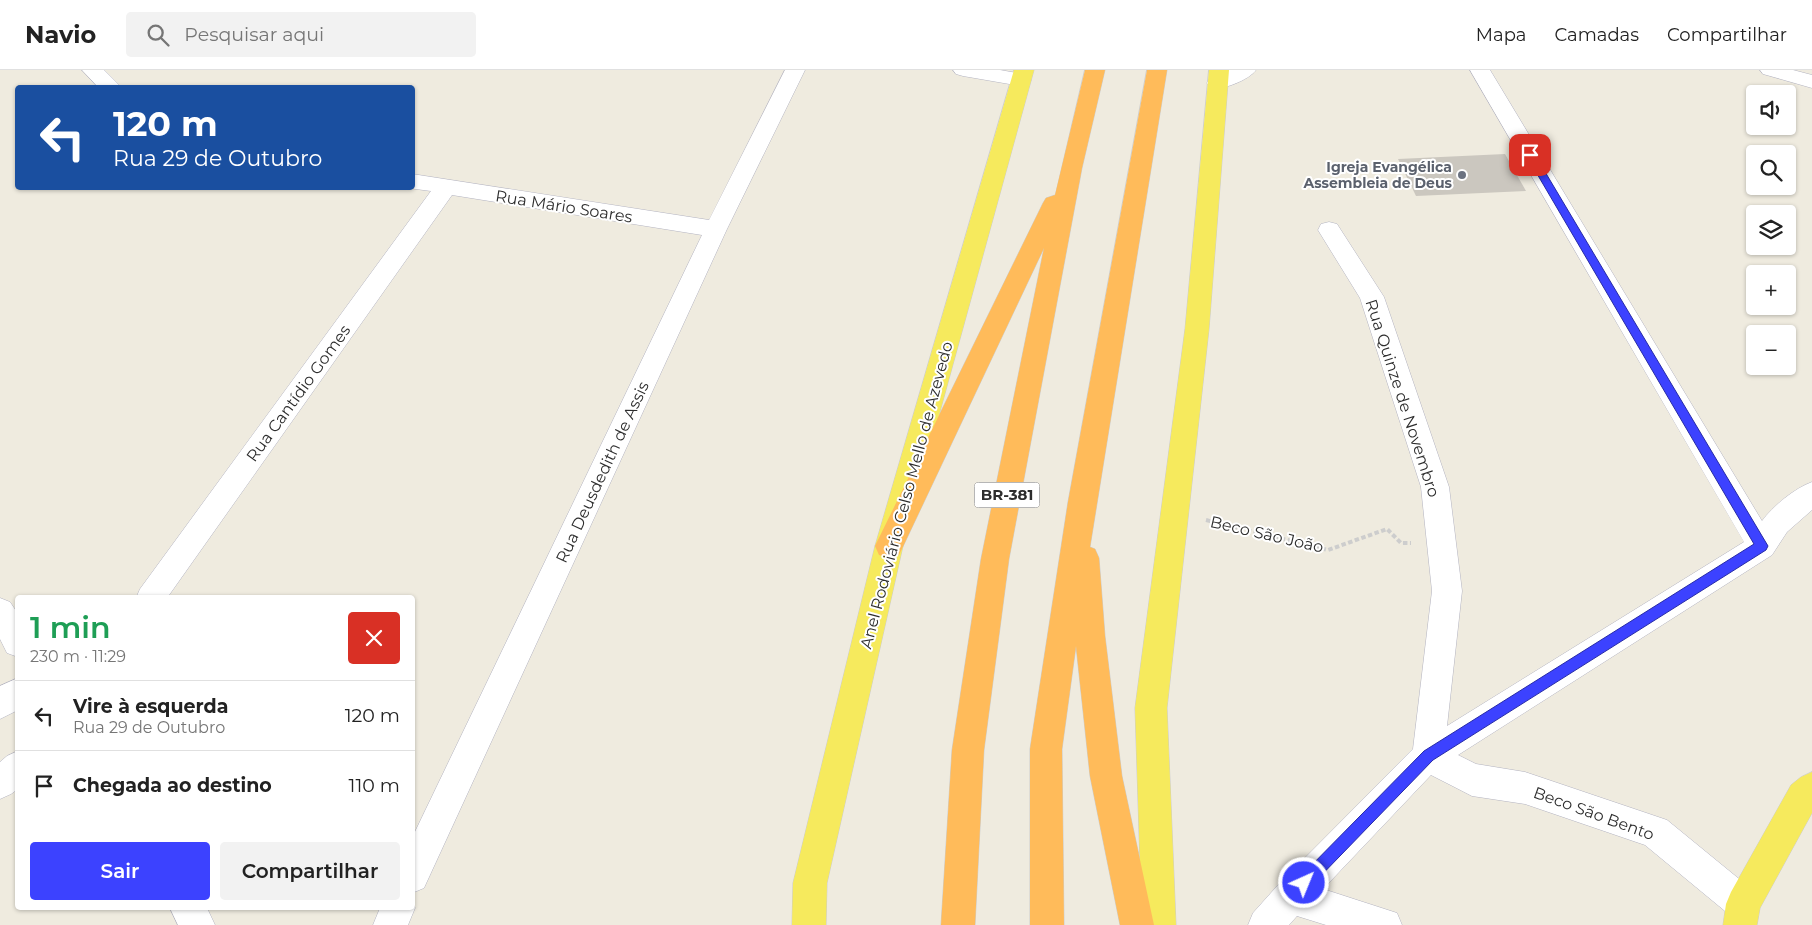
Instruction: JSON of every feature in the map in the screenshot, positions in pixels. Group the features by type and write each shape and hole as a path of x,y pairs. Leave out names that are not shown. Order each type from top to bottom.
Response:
{"highway":[{"name":"BR-381","path":"958,925 968,750 995,559 1071,168 1094,70"},
{"path":"1047,925 1046,749 1082,502 1157,70"},
{"path":"890,546 1071,168"},
{"path":"1082,502 1090,636 1106,776 1137,925"}],"main road":[{"name":"Anel Rodoviário Celso Mello de Azevedo","path":"809,925 810,883 890,546 1022,75"},
{"path":"1159,925 1151,708 1197,329 1218,76"},
{"path":"1742,914 1803,797 1812,788"}],"street":[{"path":"92,70 109,85"},
{"name":"Rua Deusdedith de Assis","path":"415,870 716,229 794,70"},
{"path":"963,70 1022,75"},
{"path":"1218,76 1246,70"},
{"path":"1480,70 1762,546"},
{"path":"1770,70 1804,81"},
{"name":"Rua Mário Soares","path":"415,182 445,188 716,229"},
{"name":"Rua Cantídio Gomes","path":"152,595 445,188"},
{"name":"Rua Quinze de Novembro","path":"1329,230 1372,298 1435,487 1447,591 1428,756"},
{"path":"1265,925 1428,756 1762,546 1777,523 1812,494"},
{"path":"0,611 15,638"},
{"path":"0,704 15,694"},
{"name":"Beco São Bento","path":"1428,756 1472,780 1524,788 1655,832 1742,914"},
{"path":"0,783 15,770"},
{"path":"1290,897 1386,925"},
{"path":"188,910 198,925"},
{"path":"390,925 397,910"}],"path":[{"name":"Beco São João","path":"1175,512 1328,550 1387,529 1401,543 1442,544"}],"building":[{"name":"Igreja Evangélica Assembleia de Deus","path":"1505,154 1526,191 1416,196 1398,159"}],"place":[{"name":"Igreja Evangélica Assembleia de Deus","path":"1462,175"}],"route":[{"path":"1304,883 1428,756 1762,546 1530,155"}]}
